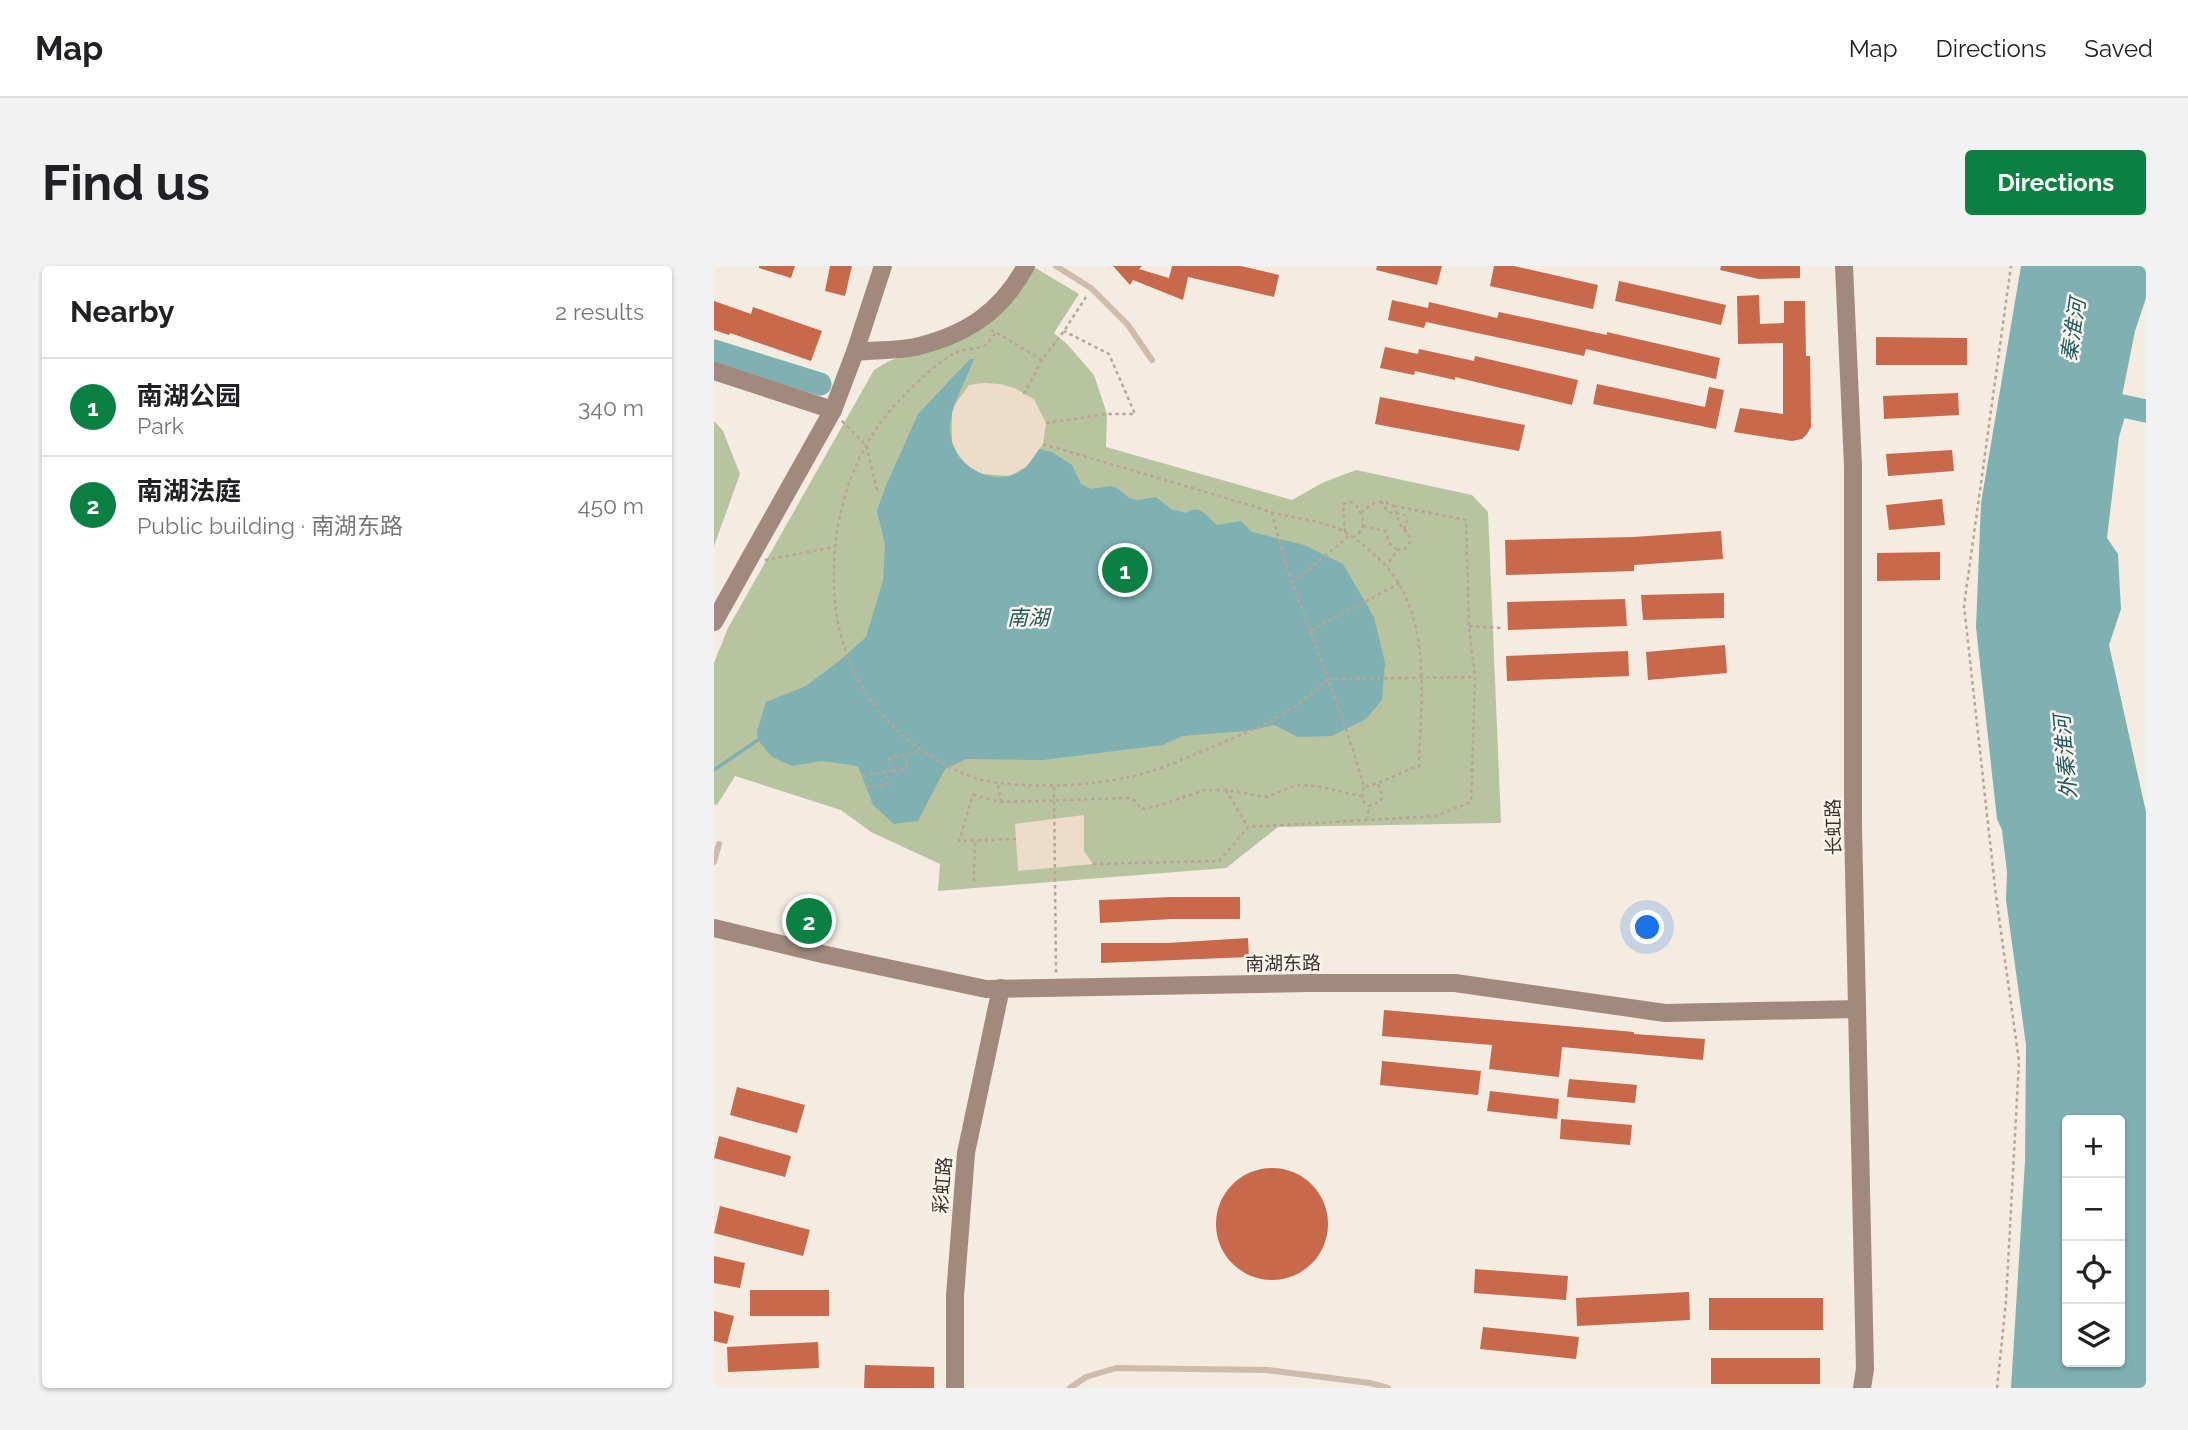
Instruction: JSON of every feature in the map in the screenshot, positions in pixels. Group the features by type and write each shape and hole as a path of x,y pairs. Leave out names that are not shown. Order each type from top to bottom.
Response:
{"street":[{"path":"714,622 833,411 883,266"},
{"path":"855,352 914,347 953,335 993,311 1017,282 1026,266"},
{"name":"长虹路","path":"1844,266 1853,466 1853,826 1865,1369 1862,1388"},
{"path":"714,371 833,411"},
{"name":"南湖东路","path":"714,928 986,989 1455,983 1665,1013 1857,1009"},
{"name":"彩虹路","path":"955,1388 955,1296 966,1153 1001,988"}],"lane":[{"path":"1056,266 1091,288 1128,325 1152,360"},
{"path":"714,862 719,844"},
{"path":"1070,1388 1086,1377 1116,1368 1267,1370 1370,1383 1388,1388"}],"path":[{"path":"1997,1388 2006,1301 2018,1061 1996,896 1964,606 2011,266"},
{"path":"1024,394 1042,360 1091,288"},
{"path":"976,322 1042,360"},
{"path":"1046,422 1107,414 1135,414 1109,354 1064,331"},
{"path":"996,333 985,345 956,352 932,370 879,424 866,445 848,487 839,518 834,547 834,602 844,645 853,670 869,699 897,730 922,751 970,776 998,784 1054,787 1132,776 1175,762 1245,733 1292,709 1328,679 1475,677"},
{"path":"833,411 866,445 877,490"},
{"path":"1043,443 1272,514 1336,527 1352,536 1387,566 1410,605 1418,631 1422,677 1419,766 1364,787"},
{"path":"1381,501 1388,512 1406,517 1404,529"},
{"path":"1093,864 1219,861 1248,827 1436,817 1471,802 1475,677 1469,626 1466,520 1381,501 1367,506 1361,513"},
{"path":"1345,532 1343,504 1352,502 1359,508 1363,526"},
{"path":"1363,526 1385,531 1390,544 1397,550 1405,549 1410,542 1409,535 1399,523 1395,506"},
{"path":"1272,514 1292,583 1352,747 1364,787 1364,803 1369,806"},
{"path":"1292,583 1363,526"},
{"path":"746,564 834,547"},
{"path":"1387,566 1397,550"},
{"path":"1310,631 1399,583"},
{"path":"1469,626 1500,628"},
{"path":"892,771 889,758 922,751"},
{"path":"862,776 907,768 905,755"},
{"path":"866,788 888,785 886,772"},
{"path":"998,784 1001,802"},
{"path":"1369,806 1381,801 1381,789 1377,784"},
{"path":"1016,839 959,841 973,795 1001,802 1128,798 1136,802 1141,809 1205,790 1226,790 1267,797 1296,785 1317,786 1362,796"},
{"path":"1054,787 1056,987"},
{"path":"1226,790 1248,827"},
{"path":"1367,820 1369,806"},
{"path":"974,880 975,841"}],"green space":[{"path":"1034,267 1079,294 1054,333 1094,375 1107,414 1106,447 1292,500 1322,483 1356,470 1472,495 1488,512 1501,823 1278,827 1226,868 938,891 940,864 871,832 841,810 735,776 717,805 714,804 714,663 728,628 874,370 889,361 959,338"},
{"path":"714,421 723,431 740,474 714,546"}],"shaded area":[{"path":"983,383 1014,388 1034,399 1046,423 1043,444 1027,466 1010,476 982,474 967,466 957,454 952,442 952,409 969,385"},
{"path":"1084,815 1084,851 1093,864 1018,871 1015,824"}],"water":[{"path":"2021,266 2146,266 2146,298 2135,331 2120,406 2128,406 2119,437 2107,538 2118,554 2121,609 2109,645 2146,812 2146,1388 2011,1388 2025,1162 2026,1045 2006,900 2007,872 2002,830 1997,819 1976,627 1981,503"},
{"name":"南湖","path":"970,359 974,359 955,404 950,431 959,455 967,465 978,472 1002,477 1014,474 1026,467 1039,449 1052,452 1072,465 1081,484 1091,489 1110,486 1129,498 1138,500 1156,497 1171,509 1186,513 1199,510 1217,525 1241,521 1252,532 1304,545 1343,564 1374,617 1385,663 1382,700 1366,719 1332,736 1298,737 1274,725 1246,731 1182,736 1163,745 1043,760 966,759 945,769 918,821 894,824 873,805 858,766 822,761 792,766 772,757 758,740 757,731 766,702 806,686 866,637 883,581 885,545 877,511 885,488 918,414"}],"building":[{"path":"759,266 795,266 791,278"},
{"path":"830,266 852,266 845,296 825,291"},
{"path":"1113,266 1142,266 1139,269 1169,278 1172,266 1241,266 1279,275 1274,297 1188,277 1183,300 1133,280 1130,285"},
{"path":"1377,266 1442,266 1437,285 1376,270"},
{"path":"1494,266 1514,266 1598,285 1593,309 1490,286"},
{"path":"1721,266 1800,266 1800,278 1759,279 1720,270"},
{"path":"1619,281 1726,305 1721,325 1615,301"},
{"path":"1759,295 1760,324 1784,323 1784,301 1805,301 1806,356 1810,356 1811,427 1802,439 1792,441 1734,432 1740,408 1783,414 1783,343 1738,344 1737,296"},
{"path":"1392,300 1428,308 1429,302 1497,318 1499,312 1607,335 1607,332 1720,358 1716,379 1586,349 1584,356 1426,322 1424,328 1388,320"},
{"path":"714,301 751,314 753,307 822,331 811,361 714,330"},
{"path":"1876,337 1967,338 1967,365 1876,365"},
{"path":"1385,347 1418,354 1419,349 1474,361 1475,356 1578,380 1572,405 1455,377 1455,380 1415,371 1414,375 1380,368"},
{"path":"1597,384 1705,407 1709,387 1724,390 1716,429 1593,404"},
{"path":"1958,393 1959,415 1884,419 1883,396"},
{"path":"1380,397 1525,425 1519,451 1375,424"},
{"path":"1952,450 1954,471 1888,476 1886,454"},
{"path":"1942,499 1945,525 1889,530 1886,505"},
{"path":"1721,531 1723,559 1634,565 1634,571 1506,575 1505,540 1633,537"},
{"path":"1940,552 1940,580 1877,581 1877,553"},
{"path":"1724,593 1724,618 1643,620 1641,595"},
{"path":"1625,599 1627,626 1508,630 1507,602"},
{"path":"1725,645 1727,673 1648,680 1646,652"},
{"path":"1628,651 1629,676 1507,681 1506,656"},
{"path":"1240,897 1240,919 1100,923 1099,900"},
{"path":"1248,938 1249,957 1101,963 1101,943 1168,943"},
{"path":"1384,1010 1705,1039 1703,1060 1562,1047 1559,1077 1489,1069 1492,1045 1382,1036"},
{"path":"1382,1061 1481,1071 1478,1095 1380,1085"},
{"path":"1569,1079 1637,1085 1635,1103 1567,1097"},
{"path":"737,1087 805,1105 797,1133 730,1115"},
{"path":"1490,1091 1559,1099 1557,1119 1487,1111"},
{"path":"1561,1119 1632,1125 1630,1145 1560,1139"},
{"path":"719,1136 791,1156 785,1177 714,1158"},
{"path":"1272,1168 1294,1172 1312,1184 1324,1202 1328,1224 1324,1246 1312,1264 1294,1276 1272,1280 1250,1276 1232,1264 1220,1246 1216,1224 1220,1202 1232,1184 1250,1172"},
{"path":"720,1206 810,1230 803,1256 714,1233"},
{"path":"714,1256 745,1263 740,1288 714,1283"},
{"path":"1475,1269 1568,1276 1566,1300 1474,1293"},
{"path":"750,1290 829,1290 829,1316 750,1316"},
{"path":"1689,1292 1690,1320 1577,1326 1576,1298"},
{"path":"1709,1298 1823,1298 1823,1330 1709,1330"},
{"path":"714,1311 734,1316 727,1344 714,1341"},
{"path":"1483,1327 1579,1337 1576,1359 1480,1349"},
{"path":"818,1342 819,1368 728,1372 727,1347"},
{"path":"1711,1358 1820,1358 1820,1384 1711,1384"},
{"path":"865,1365 934,1367 934,1388 864,1388"}],"waterway":[{"path":"714,351 820,384"},
{"path":"2090,399 2146,411"},
{"path":"714,770 758,740"}],"place":[{"name":"南湖公园","path":"1125,570"},
{"name":"南湖法庭","path":"809,921"}],"water label":[{"name":"秦淮河","path":"2073,330"},
{"name":"外秦淮河","path":"2065,757"}]}
